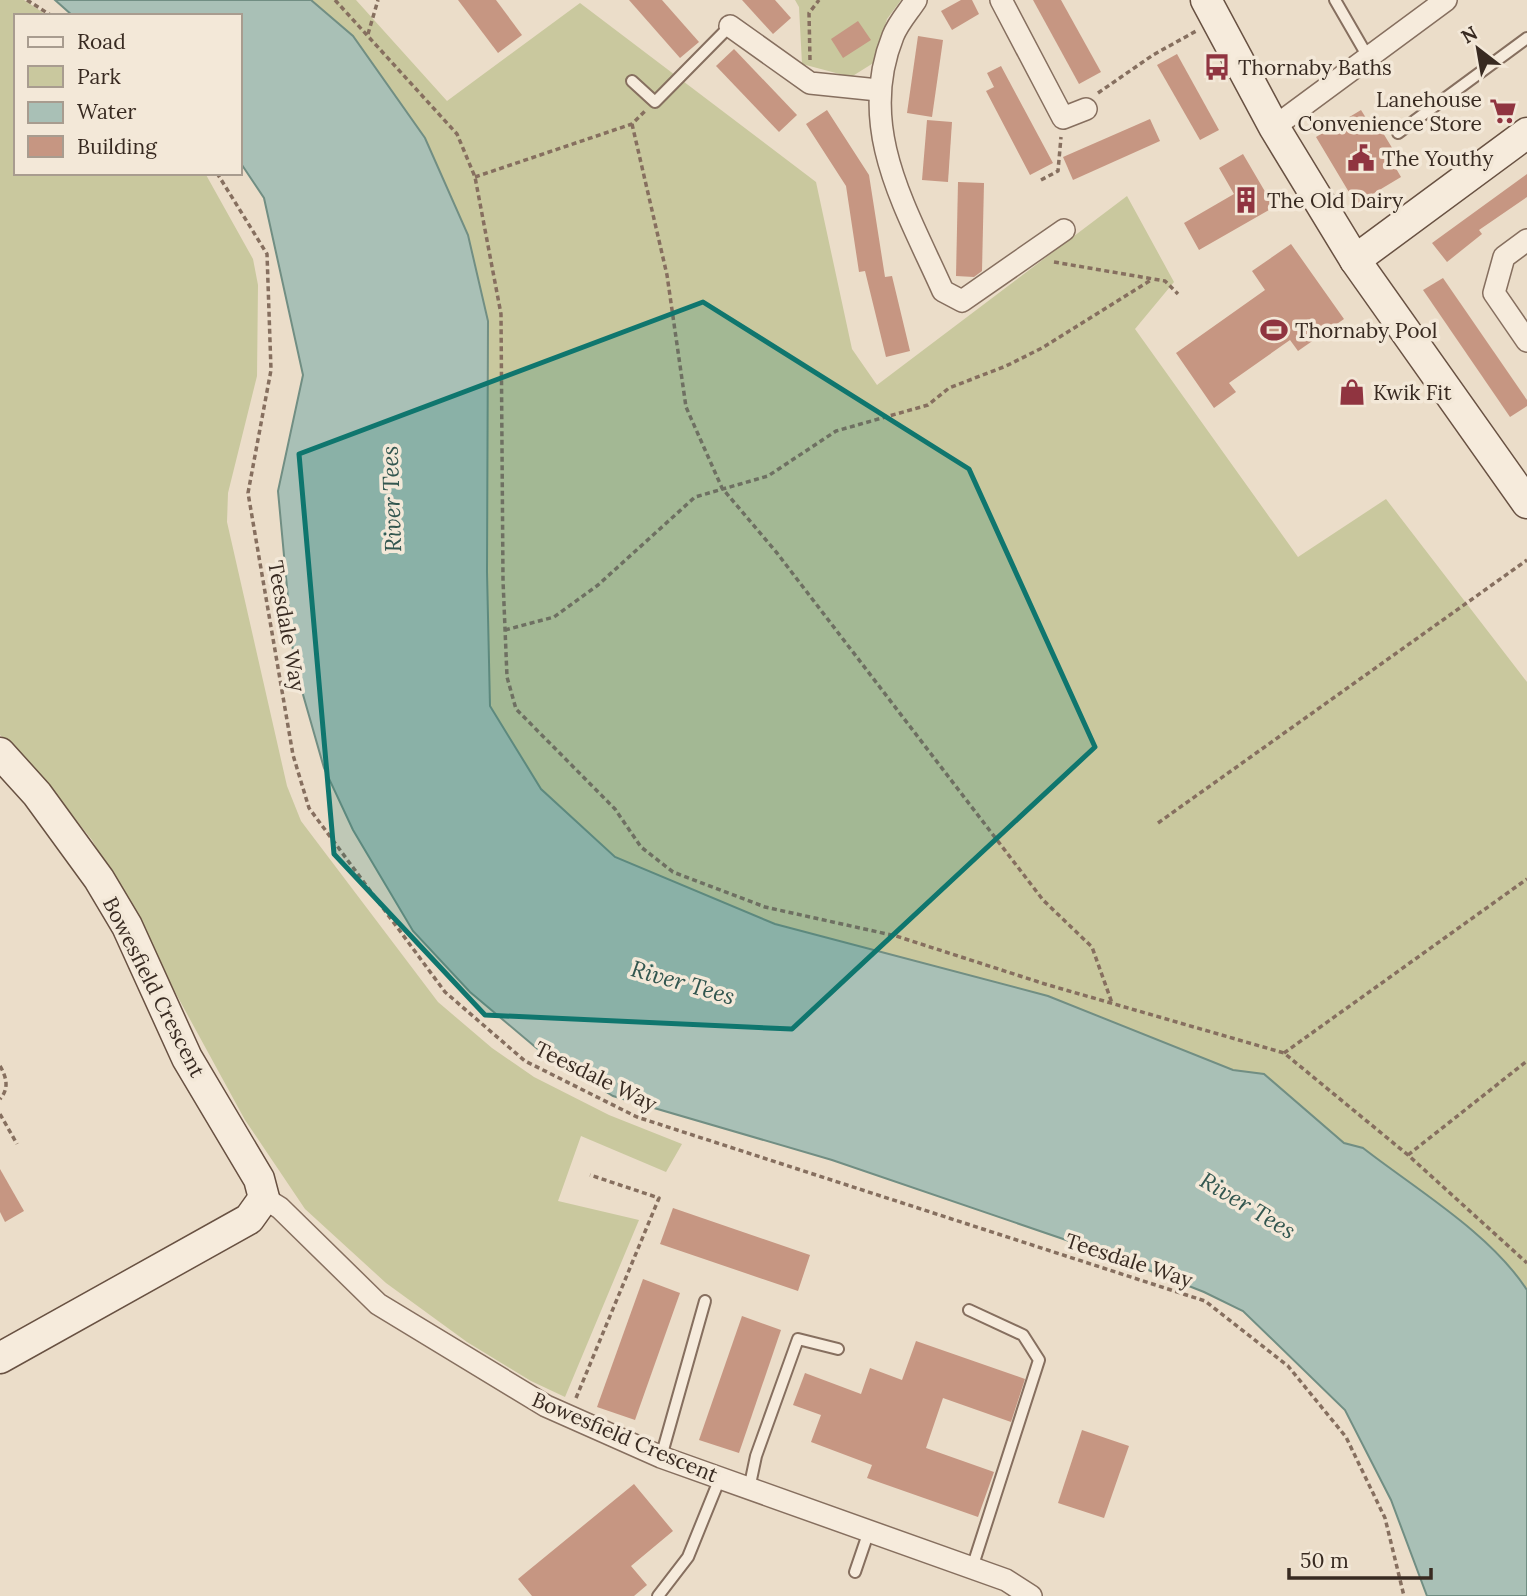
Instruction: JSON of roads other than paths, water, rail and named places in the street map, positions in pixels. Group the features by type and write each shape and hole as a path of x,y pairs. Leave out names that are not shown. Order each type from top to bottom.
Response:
{"street":[{"path":"916,0 893,34 878,90 890,172 943,291 962,301 1064,230"},
{"path":"1001,0 1063,118 1086,109"},
{"path":"1274,127 1447,0"},
{"path":"1211,10 1274,127 1355,260 1518,473 1527,503"},
{"path":"730,26 810,83 878,90"},
{"path":"1355,260 1527,133"},
{"path":"1527,240 1504,257 1494,293 1527,341"},
{"name":"Bowesfield Crescent","path":"0,753 37,794 99,879 120,915 187,1058 259,1179 264,1198 280,1208 378,1304 545,1406 661,1457 1006,1580 1031,1596"},
{"path":"0,1358 249,1219 264,1198"}],"lane":[{"path":"1335,0 1368,57"},
{"path":"632,81 655,102 730,26"},
{"path":"1398,133 1527,38"},
{"path":"661,1457 705,1301"},
{"path":"969,1310 1023,1335 1039,1360 972,1568"},
{"path":"750,1489 756,1456 798,1339 838,1349"},
{"path":"658,1596 688,1557 720,1478"},
{"path":"855,1572 869,1531"}],"water":[{"name":"River Tees","path":"55,0 311,0 353,36 425,138 468,235 488,321 487,572 490,706 541,789 615,857 775,924 1048,996 1233,1070 1264,1074 1344,1143 1363,1148 1451,1213 1512,1269 1527,1290 1527,1596 1427,1596 1391,1500 1345,1410 1243,1311 1204,1292 1110,1255 832,1160 613,1096 540,1051 470,992 413,931 353,830 324,768 294,663 278,491 303,375 264,198 242,165 242,14 71,14"}],"place":[{"name":"Thornaby Baths","path":"1217,67"},
{"name":"Lanehouse Convenience Store","path":"1503,111"},
{"name":"The Youthy","path":"1361,158"},
{"name":"The Old Dairy","path":"1246,200"},
{"name":"Thornaby Pool","path":"1274,330"},
{"name":"Kwik Fit","path":"1352,392"}]}
